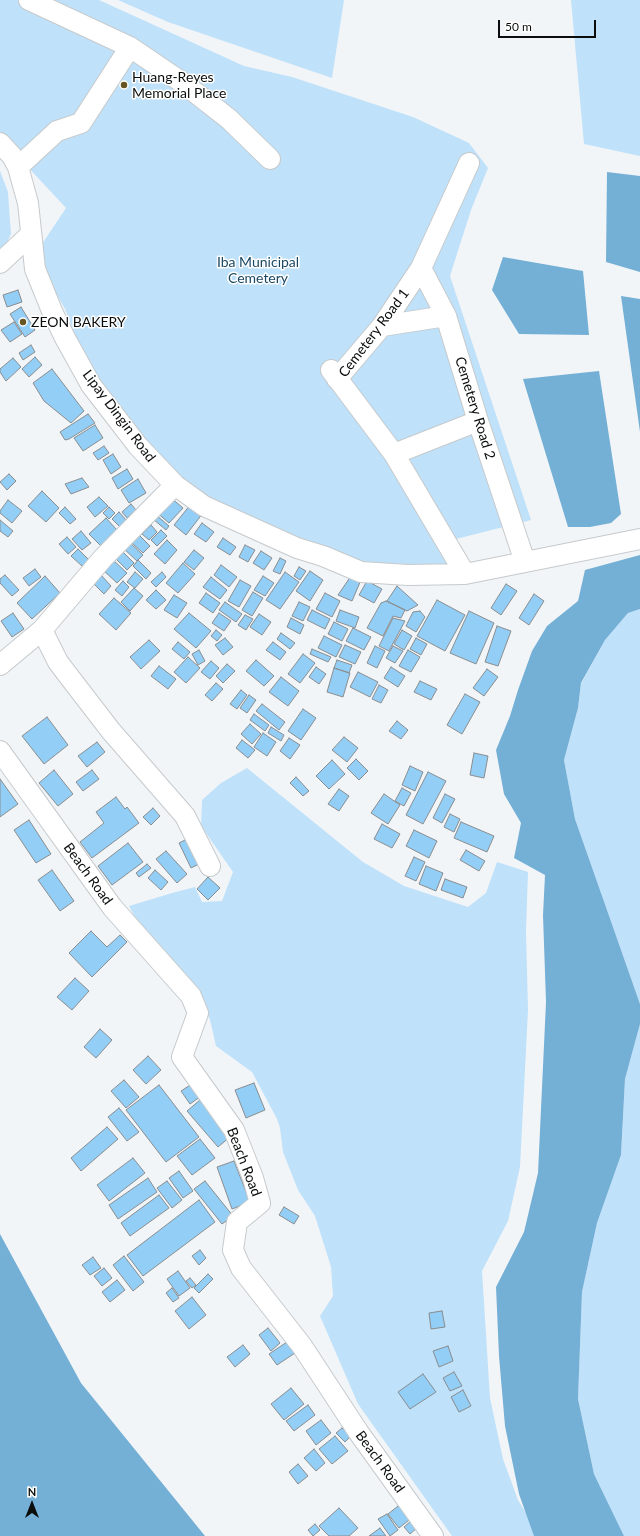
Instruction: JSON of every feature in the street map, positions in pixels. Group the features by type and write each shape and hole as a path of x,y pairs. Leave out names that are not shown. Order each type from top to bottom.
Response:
{"street":[{"path":"29,0 130,47 183,83 223,115 270,159"},
{"path":"18,168 57,131 81,123 130,47"},
{"name":"Lipay Dingin Road","path":"0,143 12,156 18,168 28,203 30,234 35,269 52,311 91,385 138,446 175,485 204,506 297,548 323,556 361,572 465,574 632,540"},
{"name":"Cemetery Road 1","path":"465,574 394,454 334,374 382,326 421,268 469,163"},
{"path":"0,263 30,234"},
{"name":"Cemetery Road 2","path":"421,268 446,316 478,421 525,562"},
{"path":"382,326 446,316"},
{"path":"394,454 478,421"},
{"path":"0,665 42,630 103,558 175,485"},
{"path":"42,630 58,662 74,683 111,731 185,816 210,866"},
{"name":"Beach Road","path":"0,751 112,906 191,996 198,1013 182,1057 234,1130 253,1178 260,1203 237,1222 234,1250 236,1256 242,1268 302,1346 359,1433 433,1536"}],"green space":[{"name":"Iba Municipal Cemetery","path":"0,0 99,0 244,66 292,77 413,117 469,143 488,168 471,210 450,276 531,520 444,542 460,569 358,567 189,492 102,387 80,347 65,309 53,288 45,265 42,244 66,208 0,137"},
{"path":"118,0 344,0 332,78 168,22"},
{"path":"571,0 640,0 640,156 584,144"},
{"path":"0,171 8,192 11,234 6,245 0,252"},
{"path":"640,609 640,1004 575,819 564,760 578,708 581,684 605,640 628,613"},
{"path":"247,768 363,862 404,886 468,907 486,893 497,862 528,872 526,931 528,1010 520,1167 508,1221 482,1271 490,1398 503,1459 518,1500 540,1536 452,1536 358,1404 320,1316 333,1296 331,1267 315,1216 298,1190 283,1152 280,1128 277,1119 252,1072 216,1046 210,1020 204,1005 149,944 129,906 195,887 202,902 222,901 233,872 201,826 202,800 221,783"},
{"path":"640,1024 640,1536 624,1536 594,1474 578,1399 582,1292 597,1223 621,1155 625,1079"}],"shaded area":[{"path":"607,172 640,176 640,272 606,262"},
{"path":"503,257 583,271 589,335 519,334 492,290"},
{"path":"621,296 640,299 640,432"},
{"path":"599,371 621,514 611,523 590,527 568,527 523,379"},
{"path":"640,555 640,609 628,613 605,640 581,683 578,708 564,760 575,819 640,1004 640,1024 625,1079 621,1155 597,1223 582,1292 578,1399 594,1474 624,1536 534,1536 519,1494 505,1426 499,1356 496,1287 524,1232 538,1173 546,1002 543,915 545,875 514,858 521,823 504,794 496,750 510,716 532,651 547,626 578,601 585,570"},
{"path":"0,1234 81,1383 205,1536 0,1536"}],"building":[{"path":"18,290 22,302 7,307 3,295"},
{"name":"ZEON BAKERY","path":"21,307 35,330 25,337 10,314"},
{"path":"14,322 22,334 10,342 1,330"},
{"path":"31,345 35,352 23,360 19,353"},
{"path":"35,357 42,365 29,377 22,369"},
{"path":"13,358 21,367 6,381 0,372 0,369"},
{"path":"52,369 84,411 71,423 44,401 33,383"},
{"path":"88,414 95,423 65,440 60,432"},
{"path":"95,425 103,438 83,451 74,438"},
{"path":"104,446 109,453 98,460 93,453"},
{"path":"113,454 121,467 111,474 103,460"},
{"path":"127,469 133,479 118,489 112,478"},
{"path":"9,474 16,481 7,490 0,482"},
{"path":"82,478 89,487 71,494 65,484"},
{"path":"138,479 146,493 129,503 121,490"},
{"path":"42,491 59,508 46,522 28,506"},
{"path":"99,497 108,506 95,517 87,507"},
{"path":"170,497 183,508 169,523 156,512"},
{"path":"8,500 22,511 12,523 0,513"},
{"path":"131,504 136,510 127,518 122,512"},
{"path":"191,504 203,513 186,535 174,525"},
{"path":"65,507 76,519 70,524 59,513"},
{"path":"109,507 115,513 109,519 103,513"},
{"path":"119,512 126,520 120,527 112,519"},
{"path":"156,515 169,526 166,530 153,519"},
{"path":"106,518 117,530 101,546 89,534"},
{"path":"0,520 13,531 8,537 0,531"},
{"path":"202,523 214,532 206,542 194,534"},
{"path":"151,525 157,532 149,540 142,534"},
{"path":"161,530 167,536 157,546 151,540"},
{"path":"81,531 91,543 82,550 72,539"},
{"path":"139,535 150,546 143,553 132,543"},
{"path":"67,537 76,547 68,554 59,544"},
{"path":"223,538 236,547 230,555 217,547"},
{"path":"167,540 177,550 165,564 154,554"},
{"path":"128,541 143,555 137,561 122,547"},
{"path":"245,545 255,550 248,562 239,557"},
{"path":"78,549 89,560 82,566 71,556"},
{"path":"121,550 134,563 127,570 114,557"},
{"path":"194,550 204,558 194,570 184,562"},
{"path":"261,551 272,558 264,570 253,563"},
{"path":"280,558 286,561 280,574 273,571"},
{"path":"112,559 127,573 117,583 102,569"},
{"path":"138,560 151,573 146,579 133,566"},
{"path":"183,563 195,574 178,593 166,583"},
{"path":"221,565 237,577 229,587 214,575"},
{"path":"299,567 306,571 300,580 294,576"},
{"path":"35,569 41,577 29,586 23,578"},
{"path":"310,571 323,580 310,601 296,591"},
{"path":"135,572 143,579 135,588 127,582"},
{"path":"162,572 166,577 156,587 151,582"},
{"path":"285,572 299,582 280,609 266,600"},
{"path":"5,575 19,590 12,596 0,583 0,579"},
{"path":"101,575 111,586 104,594 93,583"},
{"path":"45,576 60,593 32,619 17,603"},
{"path":"263,576 274,583 265,596 254,590"},
{"path":"351,576 361,580 352,601 338,595"},
{"path":"211,577 227,590 220,599 203,587"},
{"path":"240,580 251,586 239,607 228,601"},
{"path":"123,581 129,587 122,596 115,590"},
{"path":"367,581 382,589 374,603 359,595"},
{"path":"506,584 517,591 501,615 491,608"},
{"path":"397,586 418,605 407,611 387,601"},
{"path":"134,588 143,596 130,611 121,602"},
{"path":"156,590 166,600 156,609 146,600"},
{"path":"253,592 263,598 252,616 242,610"},
{"path":"206,593 220,603 213,613 199,603"},
{"path":"325,593 340,601 332,617 316,609"},
{"path":"534,594 544,601 529,625 519,618"},
{"path":"174,595 187,603 177,618 164,610"},
{"path":"114,598 131,613 116,630 99,614"},
{"path":"437,600 465,615 445,651 417,636"},
{"path":"386,601 405,610 401,618 393,616 383,636 367,628 381,603"},
{"path":"225,602 242,614 236,622 219,610"},
{"path":"299,602 310,607 303,621 292,616"},
{"path":"312,610 330,619 325,629 307,620"},
{"path":"340,610 359,617 355,628 336,621"},
{"path":"420,611 425,617 416,632 406,626 413,612"},
{"path":"469,611 494,623 476,664 450,653"},
{"path":"13,613 24,629 12,637 1,621"},
{"path":"189,613 211,631 196,648 174,629"},
{"path":"219,613 231,621 224,631 212,623"},
{"path":"259,614 271,622 262,635 250,627"},
{"path":"245,615 253,619 246,630 238,625"},
{"path":"291,618 304,625 300,634 287,627"},
{"path":"393,618 405,621 389,651 379,646"},
{"path":"334,622 348,629 342,641 328,634"},
{"path":"497,626 511,631 498,666 485,662"},
{"path":"353,628 371,637 364,650 346,641"},
{"path":"216,630 222,635 217,641 211,636"},
{"path":"402,630 412,636 404,650 394,644"},
{"path":"281,633 295,643 290,649 277,639"},
{"path":"324,636 342,645 336,657 318,648"},
{"path":"225,638 233,647 223,655 215,645"},
{"path":"416,638 427,644 421,655 410,649"},
{"path":"149,640 160,651 141,669 130,657"},
{"path":"178,642 190,652 184,659 172,649"},
{"path":"273,642 286,652 280,660 266,650"},
{"path":"345,645 361,652 355,664 339,657"},
{"path":"375,646 385,651 377,668 367,663"},
{"path":"393,646 403,651 395,663 386,658"},
{"path":"312,649 331,657 328,662 310,654"},
{"path":"199,650 205,661 198,665 192,654"},
{"path":"408,650 420,657 411,672 399,666"},
{"path":"303,654 315,663 300,683 288,674"},
{"path":"188,657 200,668 186,683 174,672"},
{"path":"256,660 274,676 264,686 246,671"},
{"path":"337,660 352,665 349,673 334,668"},
{"path":"211,661 219,668 210,679 201,672"},
{"path":"227,664 235,671 223,683 216,676"},
{"path":"159,666 176,679 168,689 151,676"},
{"path":"316,667 326,674 319,684 309,677"},
{"path":"391,667 405,676 398,687 384,678"},
{"path":"334,668 350,673 343,697 327,692"},
{"path":"487,669 498,677 484,696 473,688"},
{"path":"358,672 378,682 370,697 350,687"},
{"path":"281,677 299,691 288,706 269,692"},
{"path":"420,681 437,689 431,700 414,692"},
{"path":"216,683 223,689 212,701 205,695"},
{"path":"379,685 388,690 381,703 372,699"},
{"path":"241,690 247,695 237,709 230,704"},
{"path":"465,694 480,702 462,734 447,725"},
{"path":"249,695 256,700 247,713 240,708"},
{"path":"262,704 285,722 279,730 256,711"},
{"path":"303,709 316,718 301,740 288,731"},
{"path":"254,714 269,725 265,731 250,720"},
{"path":"47,717 68,745 44,764 22,736"},
{"path":"397,721 408,730 401,739 389,731"},
{"path":"250,724 261,734 252,744 241,734"},
{"path":"271,727 284,735 281,741 268,733"},
{"path":"263,733 276,742 267,756 254,747"},
{"path":"344,737 358,748 347,762 332,750"},
{"path":"289,738 300,745 290,759 280,751"},
{"path":"242,740 255,750 248,758 236,748"},
{"path":"97,742 105,752 87,767 78,756"},
{"path":"474,753 488,756 484,778 470,775"},
{"path":"356,759 368,771 359,780 347,768"},
{"path":"332,760 345,774 329,789 316,776"},
{"path":"410,766 423,772 415,791 402,785"},
{"path":"54,770 73,794 58,806 39,783"},
{"path":"92,770 99,779 83,791 76,782"},
{"path":"428,772 446,781 423,824 406,815"},
{"path":"296,777 309,791 303,796 290,783"},
{"path":"0,779 18,804 0,817"},
{"path":"402,788 411,793 404,806 395,801"},
{"path":"339,789 349,796 339,811 328,804"},
{"path":"384,794 400,805 388,824 371,813"},
{"path":"445,794 455,799 442,823 433,818"},
{"path":"116,797 125,809 127,807 139,823 92,858 80,842 104,823 96,812"},
{"path":"153,808 160,816 151,825 143,817"},
{"path":"450,814 460,819 454,832 444,827"},
{"path":"29,820 51,854 36,863 14,830"},
{"path":"461,822 494,836 487,852 454,838"},
{"path":"382,824 400,834 392,848 374,839"},
{"path":"414,830 437,841 429,858 406,846"},
{"path":"189,838 201,863 191,868 179,843"},
{"path":"128,843 143,862 112,885 98,866"},
{"path":"466,850 485,861 479,871 460,860"},
{"path":"166,851 187,874 177,883 156,859"},
{"path":"414,857 425,862 416,881 405,876"},
{"path":"147,864 151,868 139,877 136,873"},
{"path":"426,866 443,873 436,891 419,884"},
{"path":"52,870 74,901 60,911 38,880"},
{"path":"155,870 168,882 161,890 148,878"},
{"path":"208,877 220,888 208,900 197,889"},
{"path":"445,879 467,887 463,898 441,890"},
{"path":"91,931 107,947 120,935 127,942 92,977 69,953"},
{"path":"75,978 89,991 72,1010 57,997"},
{"path":"100,1029 112,1040 96,1058 84,1047"},
{"path":"148,1056 161,1070 146,1084 133,1070"},
{"path":"124,1080 139,1097 126,1108 111,1091"},
{"path":"195,1082 204,1094 190,1104 181,1091"},
{"path":"254,1083 265,1110 246,1118 235,1090"},
{"path":"159,1085 199,1137 166,1162 126,1110"},
{"path":"200,1100 231,1136 218,1147 187,1111"},
{"path":"119,1108 139,1132 127,1141 108,1117"},
{"path":"107,1127 118,1139 81,1171 71,1158"},
{"path":"200,1139 215,1158 192,1175 177,1156"},
{"path":"133,1158 145,1173 109,1201 97,1185"},
{"path":"234,1161 250,1202 232,1209 217,1167"},
{"path":"179,1171 193,1191 183,1198 169,1178"},
{"path":"148,1178 157,1192 118,1219 109,1205"},
{"path":"167,1181 182,1200 172,1208 157,1188"},
{"path":"205,1181 233,1216 222,1224 194,1189"},
{"path":"159,1195 169,1208 130,1236 121,1223"},
{"path":"199,1200 215,1222 143,1276 127,1255"},
{"path":"284,1207 299,1216 294,1224 279,1215"},
{"path":"200,1250 206,1258 199,1265 192,1256"},
{"path":"124,1256 144,1282 133,1291 113,1265"},
{"path":"93,1257 101,1268 90,1275 82,1265"},
{"path":"104,1268 112,1278 102,1286 94,1276"},
{"path":"178,1271 190,1288 179,1296 167,1279"},
{"path":"208,1274 213,1279 199,1293 194,1288"},
{"path":"190,1278 196,1285 192,1288 186,1281"},
{"path":"117,1280 125,1290 110,1302 102,1292"},
{"path":"172,1288 179,1298 173,1302 166,1293"},
{"path":"192,1297 206,1315 189,1329 175,1311"},
{"path":"442,1311 445,1327 431,1329 429,1313"},
{"path":"268,1328 280,1343 271,1351 259,1335"},
{"path":"290,1340 298,1351 277,1365 269,1354"},
{"path":"243,1345 250,1354 235,1367 227,1357"},
{"path":"448,1346 453,1361 439,1367 433,1351"},
{"path":"454,1372 462,1386 450,1391 443,1378"},
{"path":"423,1374 436,1392 410,1409 398,1392"},
{"path":"291,1388 304,1404 284,1420 271,1404"},
{"path":"463,1390 471,1406 459,1412 451,1397"},
{"path":"308,1405 315,1415 294,1431 286,1421"},
{"path":"321,1420 331,1433 316,1445 306,1431"},
{"path":"342,1428 351,1436 345,1442 336,1433"},
{"path":"335,1436 348,1451 332,1464 319,1449"},
{"path":"314,1449 325,1463 316,1471 304,1458"},
{"path":"298,1464 308,1476 298,1484 289,1472"},
{"path":"402,1503 413,1517 399,1528 388,1514"},
{"path":"339,1508 358,1528 349,1536 329,1536 319,1526"},
{"path":"387,1514 398,1530 390,1536 378,1519"},
{"path":"412,1520 418,1527 410,1534 404,1527"},
{"path":"315,1524 320,1530 313,1536 308,1530"},
{"path":"380,1528 386,1536 369,1536"}],"place":[{"name":"Huang-Reyes Memorial Place","path":"124,85"},
{"name":"ZEON BAKERY","path":"23,322"}]}
